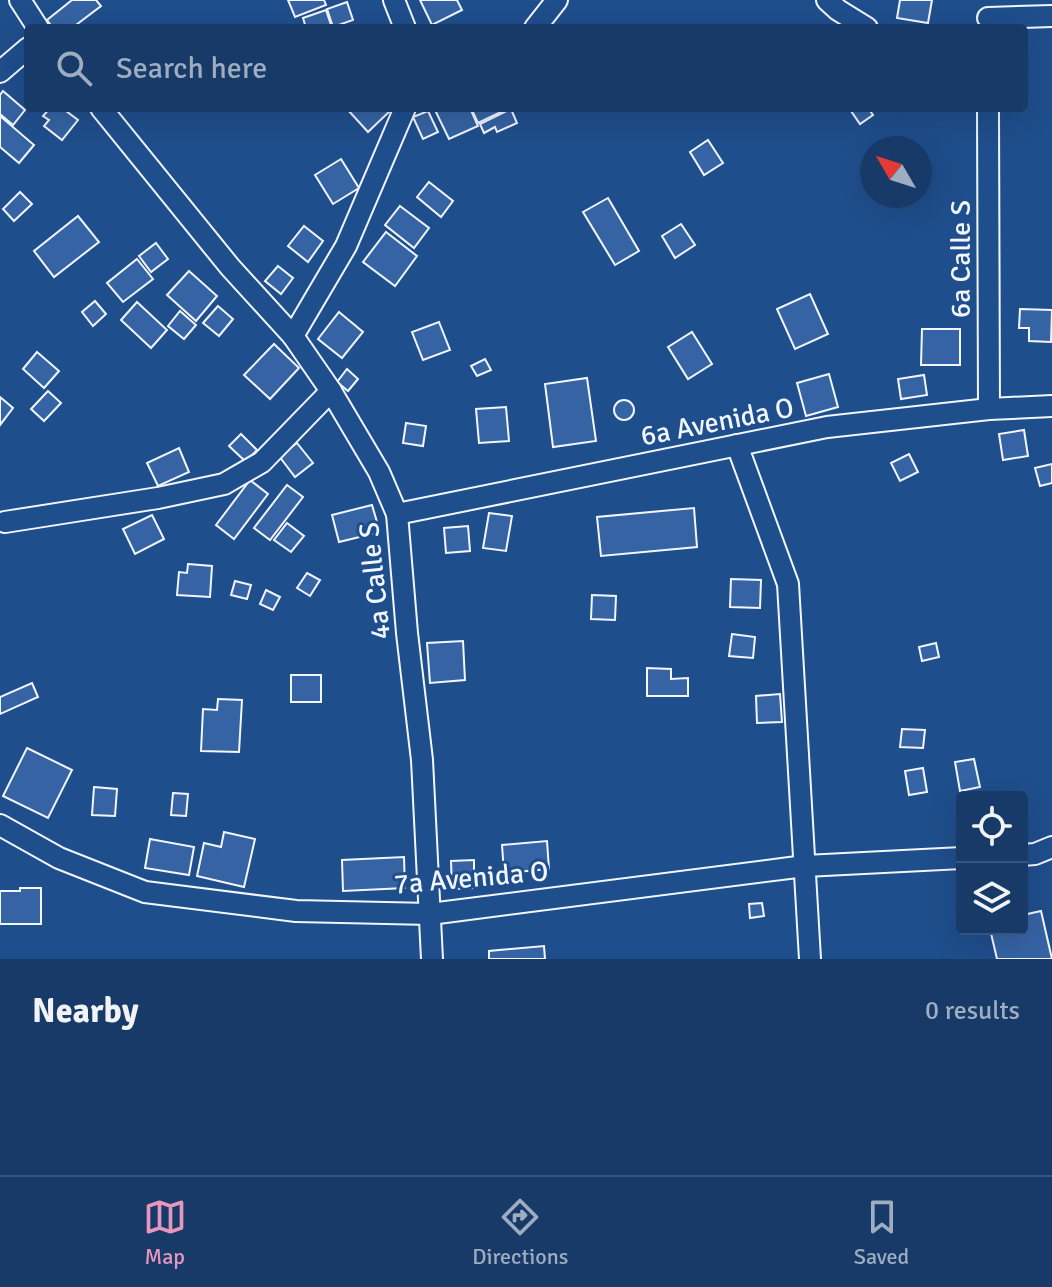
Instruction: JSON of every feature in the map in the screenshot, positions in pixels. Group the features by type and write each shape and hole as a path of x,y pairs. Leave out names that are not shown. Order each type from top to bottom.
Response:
{"street":[{"path":"20,0 35,24"},
{"path":"394,0 403,24"},
{"path":"538,24 557,0"},
{"path":"827,0 861,24"},
{"path":"988,15 1052,16"},
{"path":"0,72 24,51"},
{"name":"4a Calle S","path":"104,112 230,267 293,336 331,391 379,472 397,514 422,760 432,959"},
{"path":"293,336 346,246 403,112"},
{"name":"6a Calle S","path":"988,112 989,409"},
{"path":"5,522 158,498 224,484 262,462 331,391"},
{"name":"6a Avenida O","path":"397,514 827,427 989,409 1052,406"},
{"path":"737,445 788,584 810,959"},
{"name":"7a Avenida O","path":"0,825 59,858 145,892 296,911 430,914 805,866 956,858"},
{"path":"1028,855 1052,847"}],"building":[{"path":"72,0 96,0 101,6 77,24 50,24 47,20"},
{"path":"288,0 324,0 326,5 295,17"},
{"path":"420,0 457,0 462,10 432,24"},
{"path":"900,0 932,0 928,23 897,18"},
{"path":"347,2 353,20 332,24 327,9"},
{"path":"326,10 331,24 305,24 303,18"},
{"path":"3,91 24,109 13,125 0,114 0,95"},
{"path":"46,112 67,112 78,120 62,140 44,126 49,120 43,116"},
{"path":"350,112 389,112 368,132"},
{"path":"428,112 438,132 423,139 413,117"},
{"path":"436,112 472,112 478,126 449,139"},
{"path":"473,112 501,112 478,123"},
{"path":"505,112 512,112 517,123 497,132 495,127 484,133 480,124"},
{"path":"852,112 871,112 873,115 860,124"},
{"path":"0,116 34,145 19,163 0,147"},
{"path":"708,140 723,163 704,175 690,152"},
{"path":"341,159 359,188 333,204 315,175"},
{"path":"429,182 453,201 441,217 417,197"},
{"path":"20,192 32,204 14,221 3,209"},
{"path":"608,198 639,251 615,265 583,212"},
{"path":"400,206 429,228 414,248 385,225"},
{"path":"78,216 99,242 54,277 34,251"},
{"path":"681,224 695,245 675,258 662,236"},
{"path":"304,226 323,241 308,262 288,246"},
{"path":"386,232 417,256 395,286 363,262"},
{"path":"156,243 168,259 151,272 139,256"},
{"path":"137,259 153,279 123,302 107,283"},
{"path":"278,266 293,278 281,294 265,281"},
{"path":"189,271 217,296 196,321 167,295"},
{"path":"810,294 828,334 795,349 777,309"},
{"path":"95,301 106,314 93,326 82,312"},
{"path":"137,302 167,330 151,348 121,320"},
{"path":"218,306 233,319 219,336 203,323"},
{"path":"1020,309 1052,310 1051,342 1029,341 1029,328 1019,328"},
{"path":"180,311 196,325 184,339 168,326"},
{"path":"339,312 363,332 342,358 318,339"},
{"path":"439,322 450,350 423,360 412,332"},
{"path":"922,329 960,329 960,365 921,365"},
{"path":"692,332 712,364 688,379 668,347"},
{"path":"274,344 299,368 270,399 244,375"},
{"path":"37,352 59,371 44,388 23,369"},
{"path":"485,359 491,370 477,376 471,366"},
{"path":"347,369 358,379 348,391 337,382"},
{"path":"829,374 838,407 806,416 797,383"},
{"path":"924,375 927,395 901,399 898,379"},
{"path":"587,378 596,441 553,447 545,384"},
{"path":"48,391 61,403 44,421 31,409"},
{"path":"0,397 13,408 0,425"},
{"path":"620,400 628,400 634,410 628,420 620,420 614,414 614,406"},
{"path":"506,407 509,441 479,443 476,409"},
{"path":"406,423 426,426 423,446 403,443"},
{"path":"1024,430 1028,456 1003,460 999,434"},
{"path":"241,434 257,450 246,462 229,446"},
{"path":"297,443 313,463 295,477 279,456"},
{"path":"179,448 189,472 158,486 147,463"},
{"path":"909,454 918,472 900,481 891,463"},
{"path":"1052,464 1052,483 1040,486 1035,468"},
{"path":"250,480 268,494 234,539 216,525"},
{"path":"287,485 303,497 270,540 254,528"},
{"path":"372,505 380,532 339,542 332,515"},
{"path":"694,508 697,547 601,556 597,517"},
{"path":"489,513 512,516 506,551 483,548"},
{"path":"152,515 164,539 135,554 123,529"},
{"path":"287,523 304,536 291,552 274,540"},
{"path":"468,526 470,551 446,553 444,528"},
{"path":"188,564 212,566 210,597 177,595 179,572 187,573"},
{"path":"307,573 320,580 310,596 297,588"},
{"path":"731,579 761,580 760,608 730,607"},
{"path":"235,581 251,585 247,599 231,595"},
{"path":"266,590 280,597 273,610 260,604"},
{"path":"592,595 616,596 615,620 591,619"},
{"path":"732,634 755,637 753,658 729,656"},
{"path":"463,641 465,680 430,683 427,643"},
{"path":"936,643 939,657 922,661 919,647"},
{"path":"647,668 671,669 671,679 688,678 688,696 647,696"},
{"path":"291,675 321,675 321,702 291,702"},
{"path":"32,683 38,697 0,714 0,697"},
{"path":"780,694 782,722 757,723 756,696"},
{"path":"218,699 242,700 239,752 201,751 203,709 217,710"},
{"path":"902,729 925,730 923,748 900,747"},
{"path":"27,748 72,770 48,818 3,796"},
{"path":"974,759 980,787 960,791 955,762"},
{"path":"923,768 927,792 909,795 905,771"},
{"path":"94,787 117,789 115,816 92,815"},
{"path":"173,793 188,794 186,816 171,815"},
{"path":"224,832 255,839 244,887 197,876 204,843 221,847"},
{"path":"150,839 194,847 189,875 145,868"},
{"path":"547,841 549,869 504,873 502,845"},
{"path":"404,857 405,888 343,891 342,860"},
{"path":"474,860 474,888 452,889 451,861"},
{"path":"20,888 41,888 41,924 0,924 0,891 20,891"},
{"path":"762,903 764,916 750,918 749,904"},
{"path":"1041,911 1052,959 997,959 991,935 1028,935 1028,914"},
{"path":"544,946 545,959 489,959 489,951"}]}
